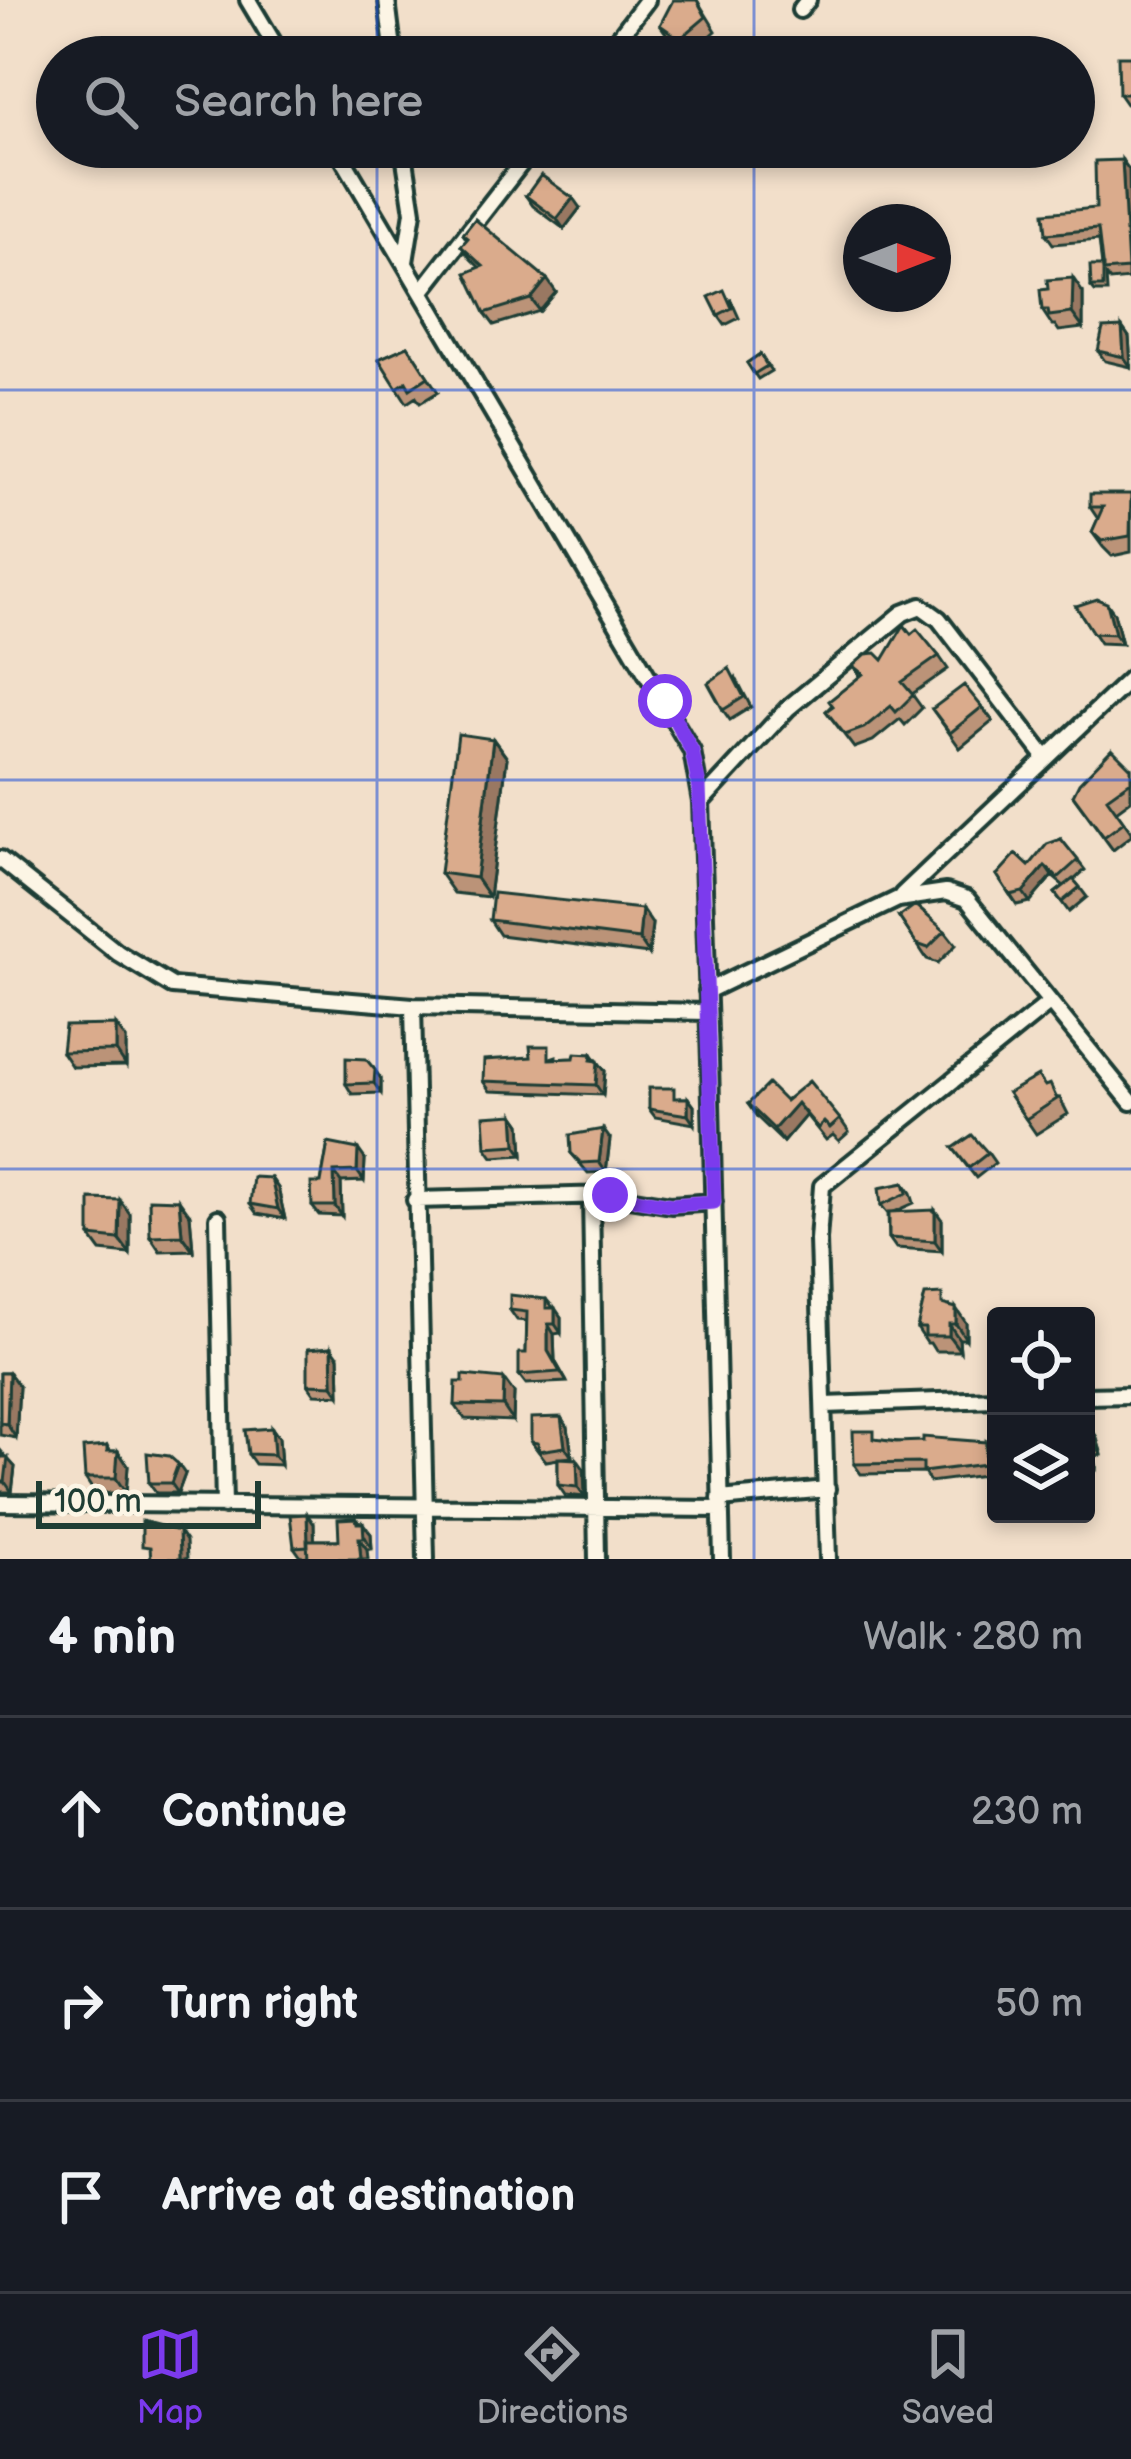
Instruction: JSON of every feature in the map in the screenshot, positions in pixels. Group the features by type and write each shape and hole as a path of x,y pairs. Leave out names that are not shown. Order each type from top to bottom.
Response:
{"street":[{"path":"248,0 269,36"},
{"path":"387,0 391,36"},
{"path":"620,36 647,0"},
{"path":"349,168 692,751 700,802 722,1559"},
{"path":"405,262 413,212 406,168"},
{"path":"422,291 518,168"},
{"path":"700,802 788,709 903,613 920,606 939,619 1046,758"},
{"path":"707,992 898,899 1131,679"},
{"path":"0,859 118,953 172,986 413,1006 707,1012"},
{"path":"898,899 946,892 968,899 1131,1102"},
{"path":"828,1559 818,1240 822,1186 1049,1003"},
{"path":"413,1006 426,1559"},
{"path":"416,1200 591,1195 671,1205 714,1202"},
{"path":"591,1195 597,1559"},
{"path":"218,1218 224,1506"},
{"path":"1095,1396 1131,1395"},
{"path":"825,1405 987,1399"},
{"path":"0,1503 596,1508 720,1504 827,1489"}],"building":[{"path":"673,0 697,0 706,17 684,36 660,25"},
{"path":"1118,56 1131,56 1131,94 1119,94"},
{"path":"1122,160 1128,269 1103,271 1098,229 1046,234 1044,213 1096,208 1095,161"},
{"path":"541,175 573,198 557,219 526,196"},
{"path":"475,219 547,279 531,299 485,313 466,273 483,266 461,246 468,238 463,234"},
{"path":"1090,266 1103,266 1103,287 1091,287"},
{"path":"1073,278 1072,313 1049,316 1048,310 1042,310 1040,290 1048,289 1047,280"},
{"path":"724,290 732,308 718,315 709,297"},
{"path":"1122,327 1124,357 1098,351 1103,328"},
{"path":"408,346 428,377 410,389 406,382 397,388 379,359"},
{"path":"760,354 767,366 754,374 747,363"},
{"path":"1090,494 1131,494 1130,536 1102,541 1092,532 1103,507 1090,507"},
{"path":"1097,599 1107,603 1115,634 1093,633 1076,606"},
{"path":"904,625 911,634 917,629 939,656 902,682 913,695 896,712 891,706 864,728 845,735 826,711 833,706 829,701 863,674 853,666 866,654 876,653 883,660"},
{"path":"729,668 744,697 723,710 708,683"},
{"path":"964,685 982,707 950,733 932,709"},
{"path":"458,734 493,739 476,878 440,873"},
{"path":"1112,749 1131,768 1131,781 1107,798 1124,822 1104,837 1073,795"},
{"path":"1061,839 1078,860 1058,878 1045,866 1023,892 1010,895 997,875 1016,854 1029,866 1047,844"},
{"path":"1073,879 1080,887 1062,902 1055,893"},
{"path":"493,893 642,909 639,939 490,920"},
{"path":"915,905 945,931 928,948 917,944 899,917"},
{"path":"116,1025 116,1051 62,1052 65,1026"},
{"path":"530,1046 549,1046 549,1059 592,1054 591,1060 598,1061 596,1085 483,1081 484,1060 531,1057"},
{"path":"346,1058 366,1059 375,1070 374,1083 346,1084"},
{"path":"1038,1076 1045,1086 1050,1084 1057,1099 1026,1119 1008,1093"},
{"path":"809,1081 840,1119 830,1128 824,1122 818,1128 797,1103 774,1129 748,1104 768,1084 785,1101"},
{"path":"649,1088 674,1088 674,1098 688,1098 688,1115 649,1109"},
{"path":"514,1114 516,1145 486,1147 484,1116"},
{"path":"603,1129 599,1162 581,1163 571,1153 570,1135"},
{"path":"972,1135 988,1153 969,1168 953,1148"},
{"path":"328,1143 358,1149 357,1171 334,1172 335,1206 312,1206 311,1183 321,1183"},
{"path":"253,1177 271,1178 278,1209 250,1204"},
{"path":"904,1183 907,1193 881,1205 879,1188"},
{"path":"90,1199 120,1200 119,1239 90,1236"},
{"path":"149,1199 179,1200 182,1235 150,1236"},
{"path":"935,1210 935,1241 889,1238 889,1212"},
{"path":"942,1294 942,1304 956,1308 956,1324 949,1324 949,1336 925,1336 925,1328 917,1328 925,1295"},
{"path":"510,1295 546,1299 546,1308 555,1308 555,1324 548,1324 548,1351 560,1372 519,1375 519,1353 526,1353 527,1312 510,1310"},
{"path":"332,1347 333,1385 308,1384 308,1349"},
{"path":"0,1373 9,1373 7,1424 0,1423"},
{"path":"463,1375 504,1379 503,1406 455,1405 456,1382 463,1382"},
{"path":"561,1417 565,1447 539,1451 538,1443 531,1442 531,1418"},
{"path":"272,1428 274,1455 248,1454 245,1430"},
{"path":"853,1431 874,1431 874,1439 896,1442 923,1441 923,1437 986,1442 985,1464 923,1472 923,1463 854,1464"},
{"path":"107,1446 107,1451 118,1451 116,1478 85,1478 83,1448"},
{"path":"0,1451 1,1457 8,1457 5,1482 0,1482"},
{"path":"147,1453 169,1456 178,1464 171,1483 149,1483"},
{"path":"558,1458 577,1459 578,1487 558,1485"},
{"path":"307,1514 308,1546 294,1547 290,1515"},
{"path":"356,1518 363,1523 361,1559 308,1559 307,1540 339,1540 338,1519"},
{"path":"142,1521 179,1531 180,1559 151,1559 150,1547 142,1546"}],"route":[{"path":"610,1195 671,1205 714,1202 699,786 692,751 665,701"}]}
